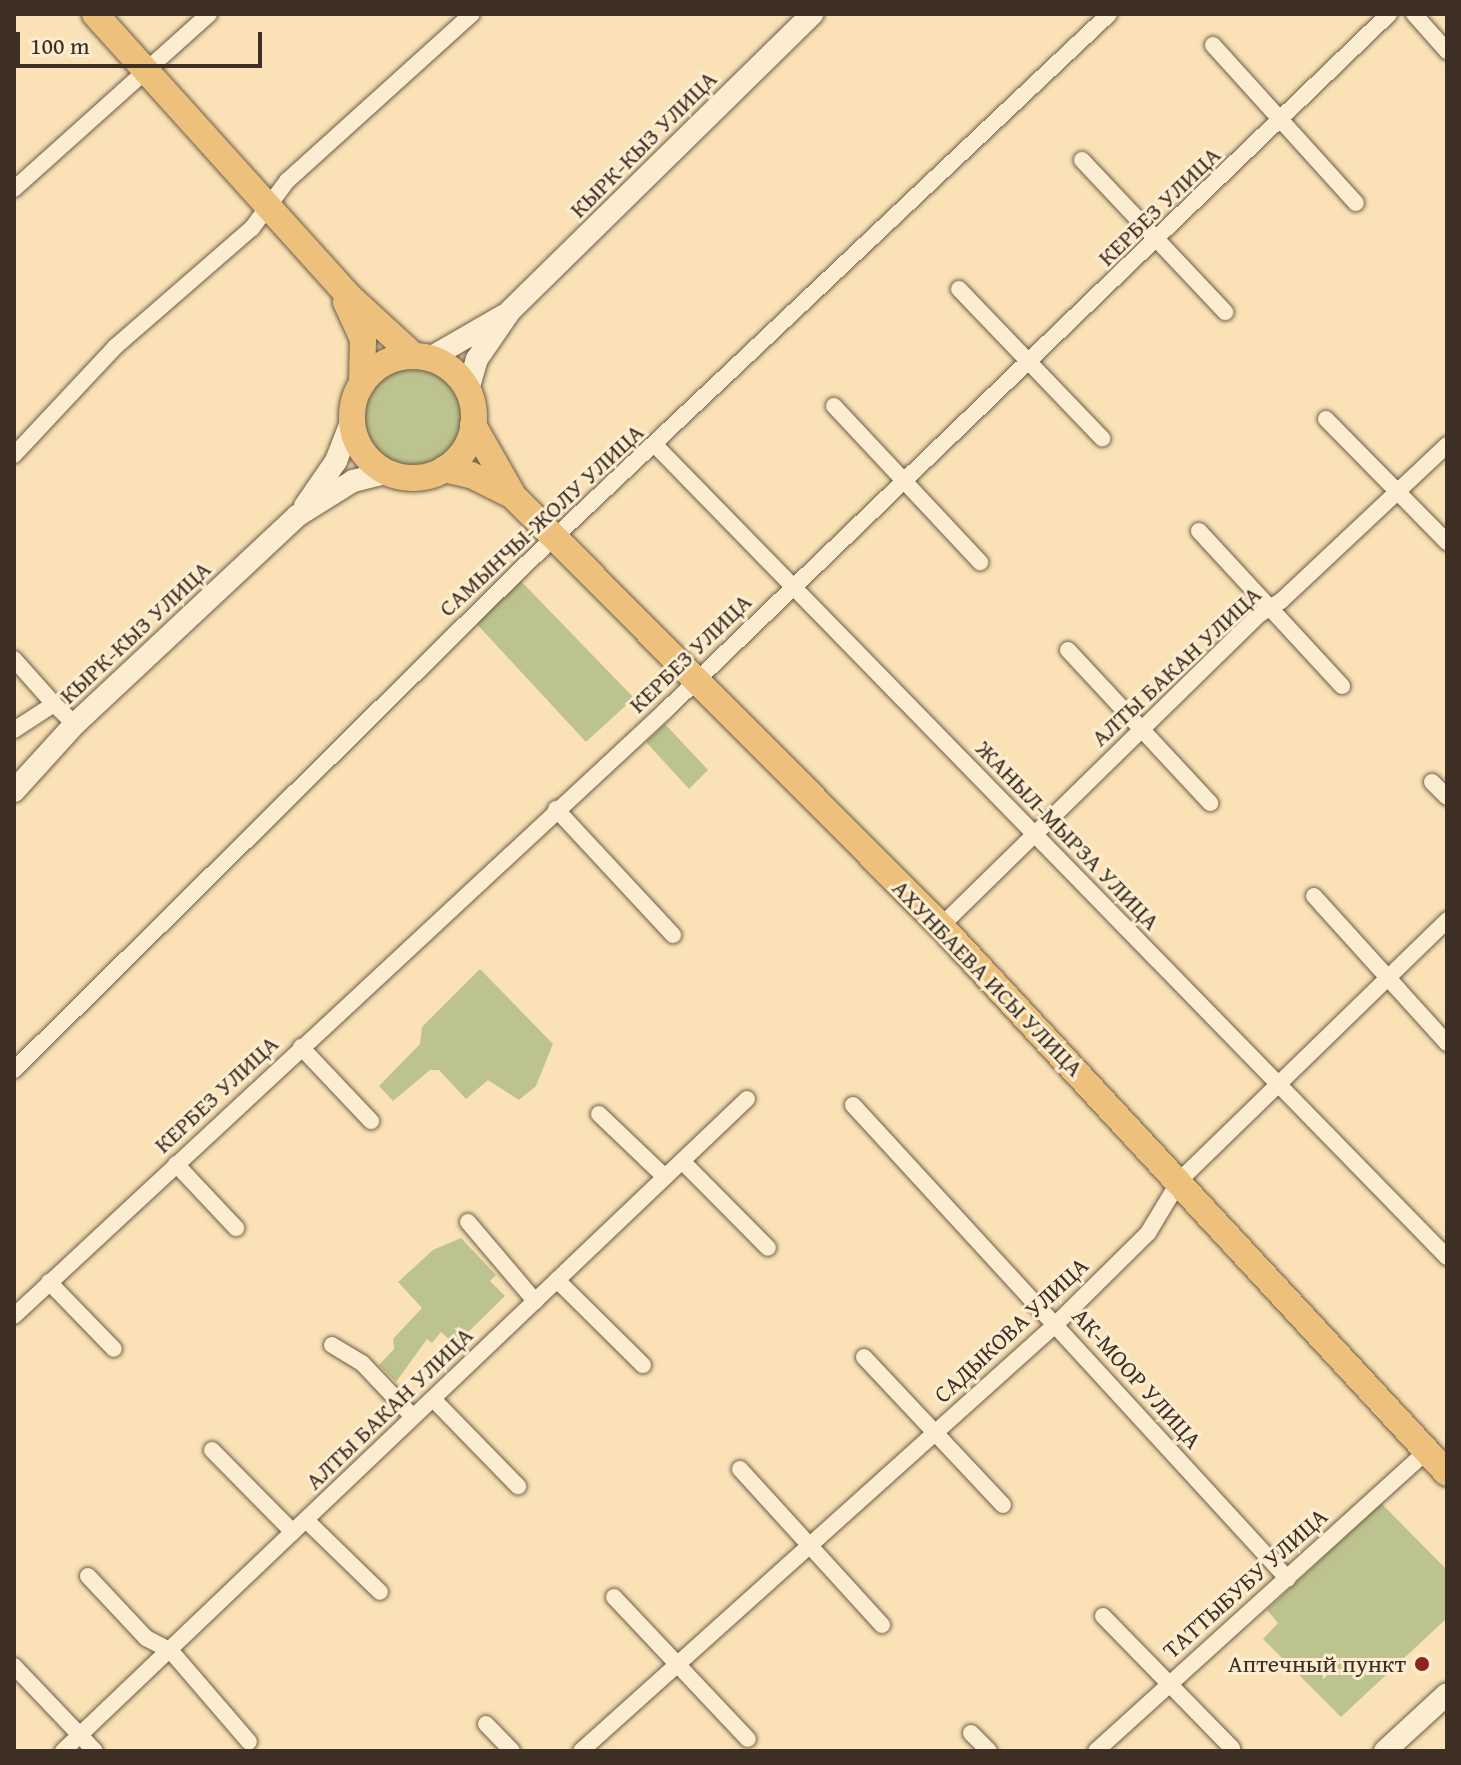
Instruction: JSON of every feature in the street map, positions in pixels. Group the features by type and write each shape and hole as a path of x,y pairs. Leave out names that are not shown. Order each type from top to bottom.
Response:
{"main road":[{"path":"95,14 270,204 324,269 422,357 451,369 468,390 473,425 464,450 444,469 417,477 389,472 361,447 352,420 362,384 363,339 324,269"},
{"path":"362,384 382,364 422,357"},
{"name":"АХУНБАЕВА ИСЫ УЛИЦА","path":"473,425 514,497 941,926 1180,1180 1447,1473"},
{"name":"АХУНБАЕВА ИСЫ УЛИЦА","path":"444,469 471,475 514,497"}],"street":[{"path":"14,189 209,14"},
{"path":"14,455 115,347 252,228 287,181 472,14"},
{"name":"КЫРК-КЫЗ УЛИЦА","path":"468,390 477,359 510,311 812,14"},
{"name":"САМЫНЧЫ-ЖОЛУ УЛИЦА","path":"14,1070 328,756 1109,14"},
{"name":"КЕРБЕЗ УЛИЦА","path":"14,1316 905,483 1389,14"},
{"path":"1414,14 1447,51"},
{"path":"1213,45 1356,203"},
{"path":"1082,160 1225,312"},
{"path":"959,289 1102,438"},
{"name":"КЫРК-КЫЗ УЛИЦА","path":"422,357 510,311"},
{"path":"834,406 980,562"},
{"path":"1326,419 1447,542"},
{"name":"КЫРК-КЫЗ УЛИЦА","path":"297,516 336,461 352,420"},
{"name":"АЛТЫ БАКАН УЛИЦА","path":"941,926 1271,607 1447,445"},
{"name":"ЖАНЫЛ-МЫРЗА УЛИЦА","path":"656,446 1447,1257"},
{"name":"КЫРК-КЫЗ УЛИЦА","path":"14,791 75,724 297,516 346,485 389,472"},
{"path":"1199,531 1342,686"},
{"path":"1068,650 1210,803"},
{"path":"14,659 75,724"},
{"path":"14,730 54,704"},
{"path":"1432,782 1447,797"},
{"path":"556,809 673,935"},
{"path":"1314,896 1385,979 1447,1043"},
{"name":"САДЫКОВА УЛИЦА","path":"581,1751 1055,1325 1148,1233 1180,1180 1447,920"},
{"path":"301,1047 371,1121"},
{"name":"АЛТЫ БАКАН УЛИЦА","path":"63,1751 747,1099"},
{"name":"АК-МООР УЛИЦА","path":"853,1105 1288,1579"},
{"path":"599,1114 665,1177"},
{"path":"682,1161 768,1248"},
{"path":"176,1164 236,1228"},
{"path":"468,1222 535,1301"},
{"path":"557,1280 643,1365"},
{"path":"49,1282 114,1349"},
{"path":"332,1345 362,1363 413,1417"},
{"path":"864,1357 1003,1505"},
{"path":"433,1399 518,1486"},
{"path":"212,1450 293,1532"},
{"name":"ТАТТЫБУБУ УЛИЦА","path":"1096,1751 1427,1451"},
{"path":"740,1469 882,1625"},
{"path":"306,1520 380,1592"},
{"path":"88,1576 146,1638 170,1650 249,1742"},
{"path":"614,1597 748,1739"},
{"path":"1103,1616 1232,1748"},
{"path":"14,1666 95,1751"},
{"path":"1385,1751 1447,1694"},
{"path":"486,1724 512,1751"},
{"path":"971,1733 989,1751"}],"green space":[{"path":"413,368 432,372 448,382 458,398 462,417 458,436 448,452 432,462 413,466 394,462 378,452 368,436 364,417 368,398 378,382 394,372"},
{"path":"517,577 634,698 586,742 474,621"},
{"path":"665,724 708,770 689,789 646,742"},
{"path":"480,969 553,1044 536,1086 519,1100 488,1080 466,1099 439,1070 430,1070 393,1101 379,1086 420,1044 422,1027"},
{"path":"461,1238 496,1275 490,1281 505,1296 455,1345 441,1332 432,1343 427,1339 396,1382 379,1365 394,1349 393,1339 422,1308 398,1282 433,1250"},
{"path":"1381,1503 1447,1570 1447,1618 1341,1717 1263,1639 1278,1623 1267,1610"}],"place":[{"name":"Аптечный пункт","path":"1422,1664"}]}
